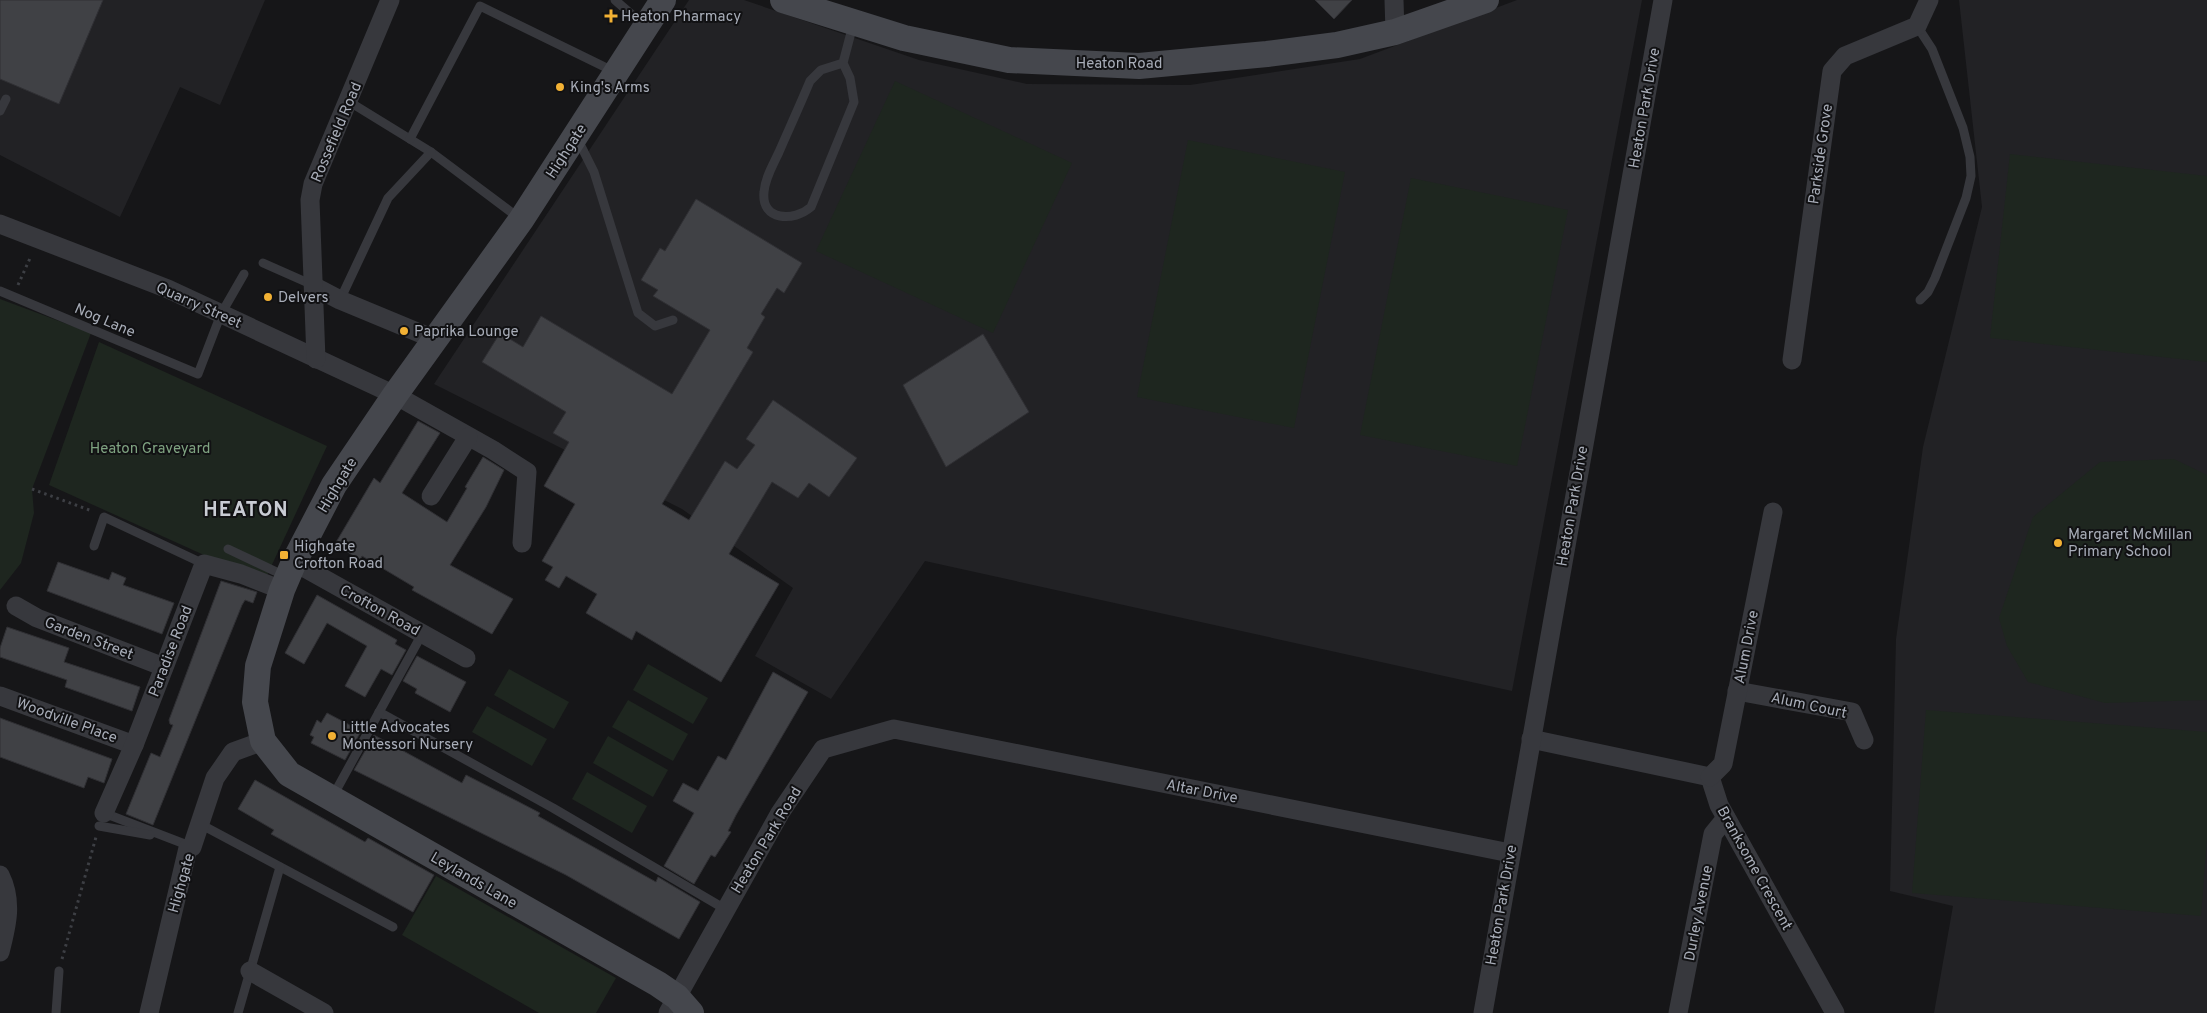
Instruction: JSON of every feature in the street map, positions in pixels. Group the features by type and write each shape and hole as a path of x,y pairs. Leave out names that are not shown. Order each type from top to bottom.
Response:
{"street":[{"name":"Rossefield Road","path":"316,359 315,286 310,200 313,184 390,0"},
{"name":"Highgate","path":"149,1013 190,848 215,778 234,752 263,741 255,702 258,666 288,576 334,485 434,339 521,220 663,0"},
{"name":"Heaton Road","path":"783,0 904,38 1009,60 1139,66 1276,53 1337,45 1395,32 1486,0"},
{"path":"1394,0 1395,32"},
{"name":"Heaton Park Drive","path":"1483,1013 1530,739 1664,0"},
{"path":"1917,26 1929,2"},
{"name":"Parkside Grove","path":"1792,360 1832,71 1845,56 1917,26"},
{"name":"Quarry Street","path":"0,224 168,289 395,395 494,450 527,472 522,543"},
{"path":"315,286 340,300 434,339"},
{"path":"431,496 468,437"},
{"name":"Alum Drive","path":"1710,777 1722,764 1773,512"},
{"path":"204,564 241,574 288,576"},
{"name":"Paradise Road","path":"101,819 134,745 204,564"},
{"name":"Crofton Road","path":"288,576 422,634 466,658"},
{"name":"Garden Street","path":"16,606 37,618 164,667"},
{"name":"Alum Court","path":"1737,691 1852,712 1864,740"},
{"name":"Woodville Place","path":"0,696 134,745"},
{"name":"Heaton Park Road","path":"679,1008 725,909 780,813 823,749 894,729"},
{"name":"Altar Drive","path":"894,729 1510,853"},
{"path":"1530,739 1710,777"},
{"name":"Leylands Lane","path":"263,741 289,774 658,984 679,1008"},
{"name":"Branksome Crescent","path":"1710,777 1726,818 1835,1013"},
{"name":"Durley Avenue","path":"1678,1013 1713,834 1726,818"},
{"path":"0,874 6,887 9,904 0,952"},
{"path":"250,971 324,1013"}],"lane":[{"path":"615,0 646,27"},
{"path":"410,139 480,6 617,73"},
{"path":"843,63 821,70 810,81 766,181 764,202 768,210 786,218 805,212 811,207 854,102 850,78 843,63 854,22"},
{"path":"1917,26 1932,49 1963,128 1970,157 1971,176 1966,198 1935,278 1928,292 1920,300"},
{"path":"0,112 6,99"},
{"path":"348,101 431,152 521,220"},
{"path":"576,135 594,172 638,313 655,326 673,320"},
{"path":"340,300 388,198 431,152"},
{"path":"263,263 315,286"},
{"path":"221,314 244,274"},
{"name":"Nog Lane","path":"0,291 198,374 221,314"},
{"path":"94,546 104,517 204,564"},
{"path":"228,549 288,576"},
{"path":"332,799 422,634"},
{"path":"379,712 553,808 725,909"},
{"path":"101,819 190,848"},
{"path":"101,819 190,848"},
{"path":"200,824 393,927"},
{"path":"238,1013 280,867"},
{"path":"56,1013 59,971"}],"path":[{"path":"13,297 38,239"},
{"path":"32,489 73,502 104,517"},
{"path":"59,971 101,819"}],"shaded area":[{"path":"0,0 265,0 220,105 180,87 120,217 0,155"},
{"path":"689,0 744,0 919,60 1027,84 1190,85 1360,59 1517,0 1642,0 1512,691 925,561 831,699 755,656 793,588 682,509 434,384"},
{"name":"Margaret McMillan Primary School","path":"1959,0 2207,0 2207,1013 1934,1013 1953,906 1890,891 1896,639 1923,447 1982,207"}],"green space":[{"path":"895,81 1072,163 993,333 816,251"},
{"path":"1188,140 1345,172 1294,428 1137,397"},
{"path":"2010,154 2207,176 2207,362 1990,338"},
{"path":"1411,178 1568,210 1517,466 1360,435"},
{"path":"0,299 91,333 32,489 34,513 21,563 0,590"},
{"name":"Heaton Graveyard","path":"99,342 327,446 264,582 49,485"},
{"path":"2174,459 2207,475 2207,700 2105,703 2028,682 2007,646 1999,618 2033,517 2100,462"},
{"path":"648,664 708,698 693,724 633,690"},
{"path":"509,669 569,702 554,729 494,695"},
{"path":"628,700 688,734 673,761 612,727"},
{"path":"487,706 547,739 532,766 472,732"},
{"path":"1926,710 2207,732 2207,838 2201,916 1912,893"},
{"path":"608,736 668,770 653,797 593,763"},
{"path":"587,772 647,806 632,833 572,799"},
{"path":"436,876 616,978 596,1013 539,1013 402,935"}],"building":[{"path":"0,0 103,0 59,104 0,79"},
{"path":"1315,0 1352,0 1334,19"},
{"path":"696,199 802,263 784,293 777,288 761,314 765,317 747,348 753,352 662,504 689,520 725,461 737,469 755,445 746,439 773,400 857,458 829,497 809,483 798,498 772,482 729,554 779,584 721,682 636,631 632,640 586,613 597,594 566,576 559,588 545,580 553,567 542,561 575,504 544,486 569,442 553,433 566,412 482,362 500,333 523,347 541,316 672,394 710,330 653,296 658,290 641,280 660,248 665,251"},
{"path":"983,334 1029,412 946,467 903,385"},
{"path":"418,421 440,433 402,493 447,522 483,457 504,470 486,507 450,565 513,599 492,634 412,590 414,587 362,556 360,560 335,544 374,478 380,483"},
{"path":"58,562 109,580 112,572 126,578 123,585 174,603 162,634 47,591"},
{"path":"221,581 257,592 253,603 245,600 242,605 153,825 126,814 151,753 160,757 173,725 170,724 169,720"},
{"path":"317,595 397,640 395,644 406,650 392,675 381,669 365,697 345,686 367,646 327,623 304,664 285,653"},
{"path":"7,627 69,648 64,662 140,687 132,711 65,687 67,680 0,657 0,648"},
{"path":"417,656 466,682 450,712 415,693 417,689 403,681"},
{"path":"773,672 808,692 736,815 728,831 731,832 715,857 711,855 694,884 664,866 694,813 673,801 683,783 698,791 718,756 726,760"},
{"name":"Little Advocates Montessori Nursery","path":"327,713 361,731 345,760 311,743 314,737 310,735 317,720 321,723"},
{"path":"0,718 112,759 104,783 88,777 84,788 0,757"},
{"path":"374,735 462,783 466,775 517,801 540,813 538,816 656,882 658,877 700,902 679,939 566,875 354,770"},
{"path":"255,780 365,842 368,838 434,875 413,912 271,834 274,830 238,809"}],"place":[{"name":"Heaton Pharmacy","path":"611,16"},
{"name":"King's Arms","path":"560,87"},
{"name":"Delvers","path":"268,297"},
{"name":"Paprika Lounge","path":"404,331"},
{"name":"Margaret McMillan Primary School","path":"2058,543"},
{"name":"Highgate Crofton Road","path":"284,555"},
{"name":"Little Advocates Montessori Nursery","path":"332,736"}],"district":[{"name":"HEATON","path":"246,509"}]}
